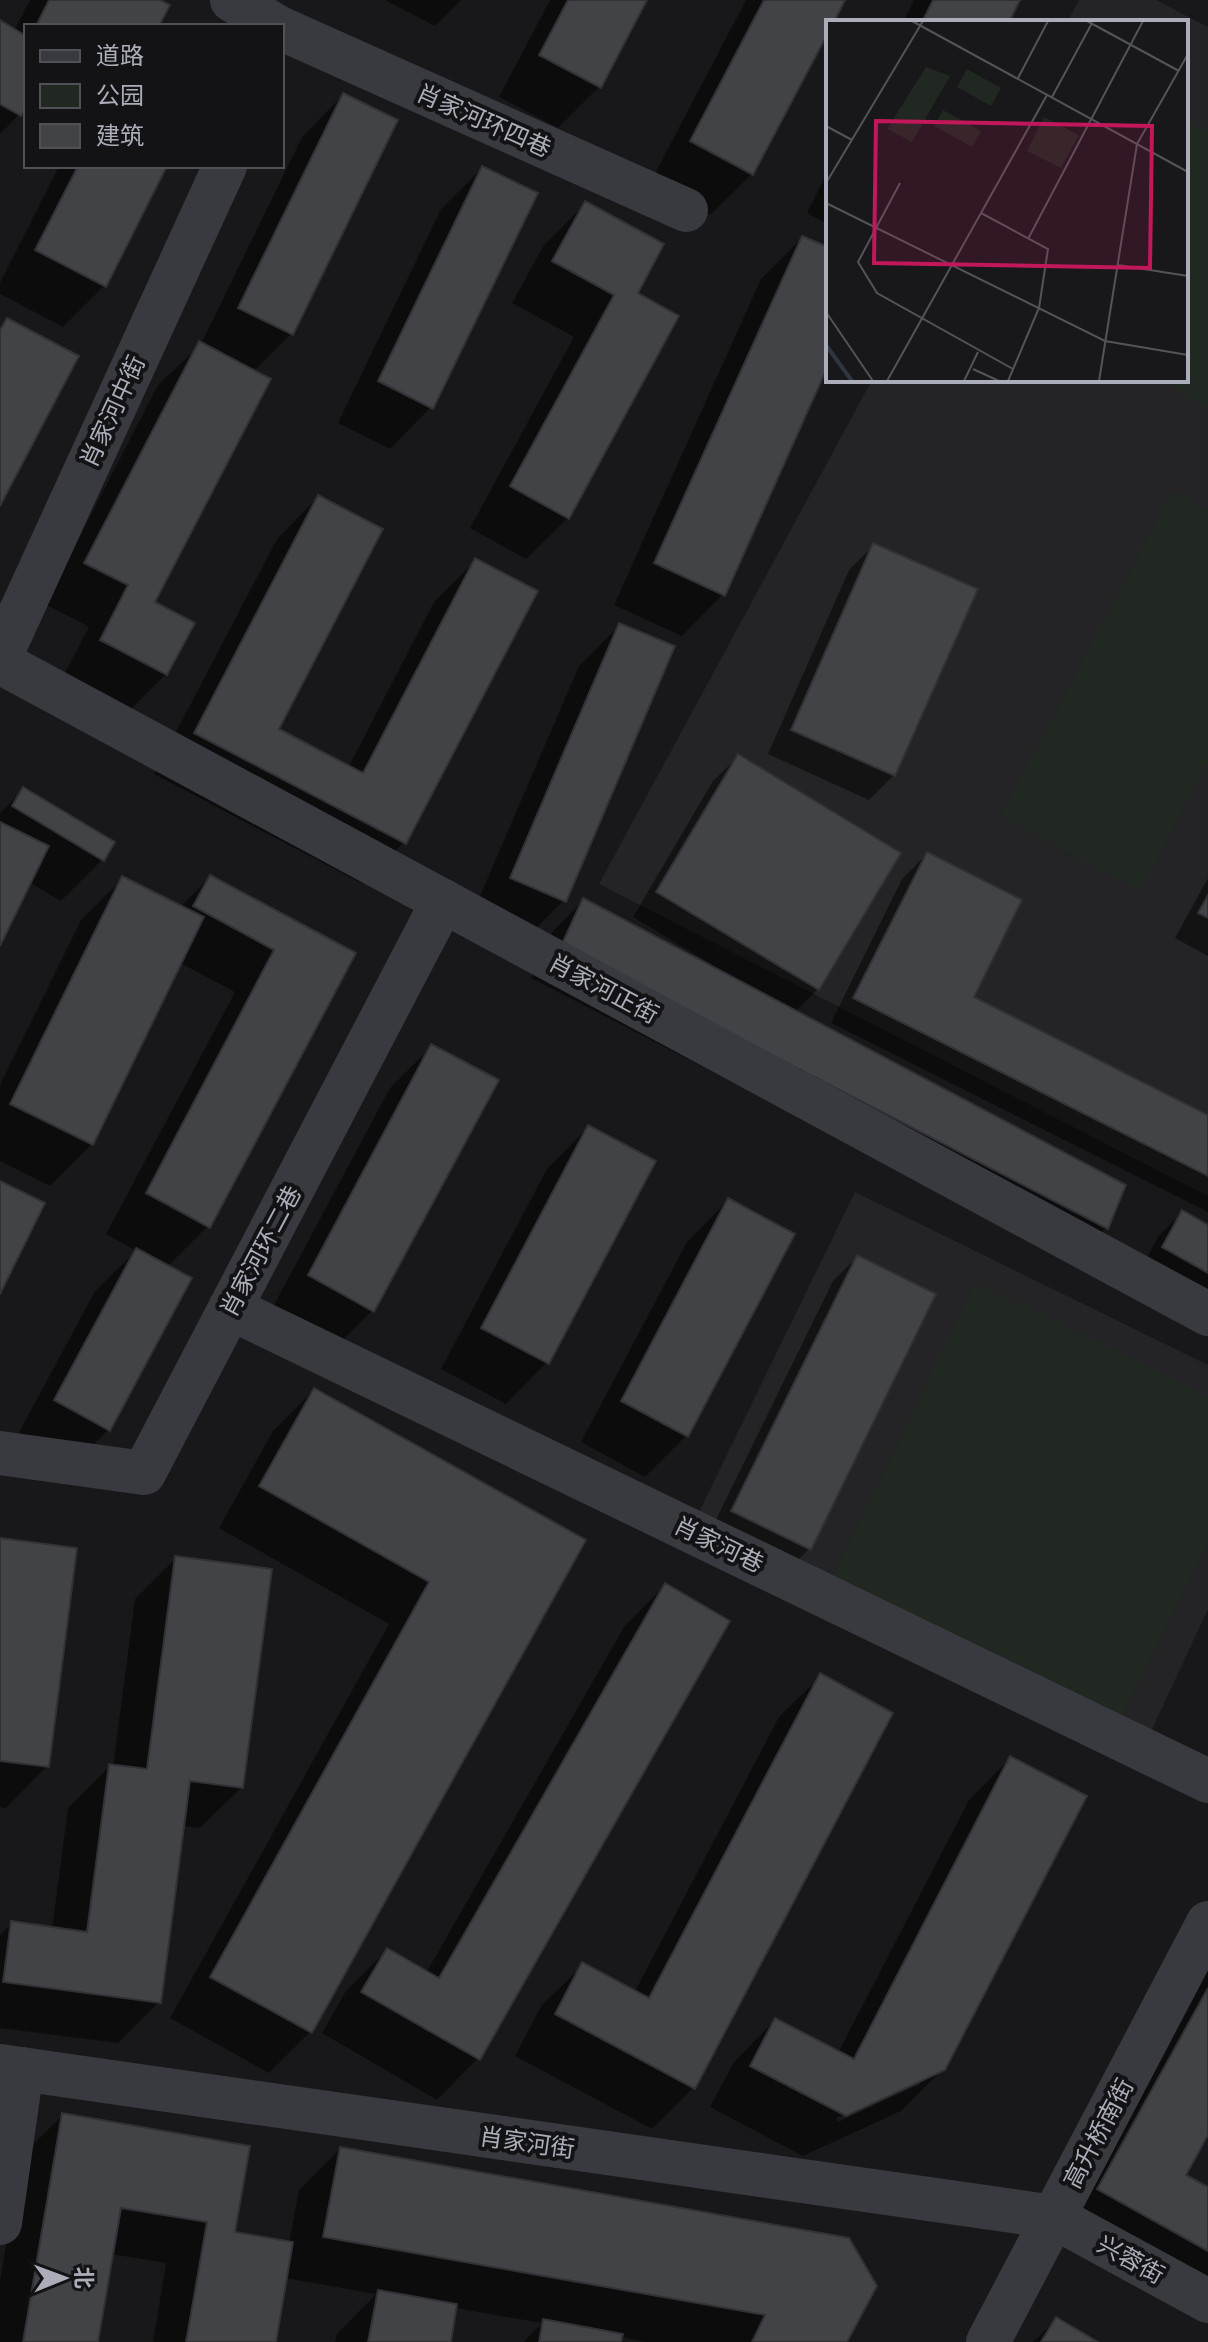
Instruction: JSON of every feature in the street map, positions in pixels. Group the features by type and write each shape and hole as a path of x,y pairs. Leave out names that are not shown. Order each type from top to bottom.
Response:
{"street":[{"name":"肖家河环四巷","path":"232,0 282,24"},
{"name":"肖家河环四巷","path":"286,26 686,210"},
{"name":"肖家河中街","path":"0,659 224,168"},
{"name":"肖家河正街","path":"0,659 1208,1314"},
{"name":"肖家河环二巷","path":"0,1453 144,1473 443,901"},
{"name":"肖家河巷","path":"230,1308 1208,1781"},
{"name":"高升桥南街","path":"988,2342 1208,1923"},
{"name":"肖家河街","path":"11,2067 1054,2217"},
{"path":"0,2223 11,2067"},
{"name":"兴蓉街","path":"1054,2217 1208,2301"}],"shaded area":[{"path":"1079,0 1156,0 1208,27 1208,1196 599,884 871,382 1188,382 1188,20 1068,20"},
{"path":"855,1192 1208,1365 1208,1609 1148,1738 698,1514"}],"green space":[{"path":"1188,119 1208,131 1208,408 1163,382 1188,382"},
{"path":"1172,492 1208,511 1208,762 1140,890 1001,816"},
{"path":"976,1283 1208,1397 1208,1541 1121,1719 833,1576"}],"building":[{"path":"49,0 160,0 170,5 160,24 37,24"},
{"path":"568,0 647,0 601,88 539,55"},
{"path":"764,0 845,0 835,20 826,20 826,37 753,175 690,141"},
{"path":"933,0 1020,0 1010,20 923,20"},
{"path":"0,20 24,35 24,111 21,116 0,104"},
{"path":"343,93 398,120 293,335 238,308"},
{"path":"482,166 538,193 433,409 378,381"},
{"path":"77,168 166,168 106,287 35,250"},
{"path":"585,201 664,244 638,293 679,316 569,519 510,486 614,295 552,261"},
{"path":"802,236 826,246 826,370 725,596 654,563"},
{"path":"7,318 79,356 0,506 0,330"},
{"path":"199,341 271,379 155,602 195,623 167,675 100,640 128,585 84,563"},
{"path":"318,495 383,529 279,729 363,773 475,558 538,591 406,844 194,733"},
{"path":"873,543 978,589 895,776 791,730"},
{"path":"619,623 675,646 566,902 510,878"},
{"path":"738,754 901,853 819,990 656,892"},
{"path":"23,787 115,842 104,861 12,806"},
{"path":"0,822 49,846 0,946"},
{"path":"927,852 1022,900 974,997 1208,1115 1208,1176 853,998"},
{"path":"210,875 356,953 210,1228 146,1193 274,950 193,906"},
{"path":"122,876 204,917 93,1145 10,1104"},
{"path":"1208,895 1208,918 1198,913"},
{"path":"583,898 1126,1185 1108,1229 561,946"},
{"path":"431,1044 499,1080 374,1312 308,1275"},
{"path":"588,1125 656,1161 549,1364 481,1328"},
{"path":"0,1181 45,1203 0,1294"},
{"path":"728,1198 795,1234 688,1437 621,1401"},
{"path":"1182,1210 1208,1225 1208,1273 1162,1247"},
{"path":"136,1248 192,1278 110,1431 54,1400"},
{"path":"857,1255 936,1294 811,1550 731,1511"},
{"path":"314,1388 586,1540 312,2033 210,1977 429,1582 259,1486"},
{"path":"0,1538 77,1548 49,1767 0,1761"},
{"path":"175,1556 272,1569 243,1788 190,1781 161,2003 3,1982 11,1921 87,1932 109,1764 147,1769"},
{"path":"665,1583 730,1621 480,2060 361,1992 387,1948 439,1978"},
{"path":"820,1673 893,1713 695,2089 555,2014 582,1962 649,1998"},
{"path":"1010,1756 1087,1796 945,2070 846,2116 750,2066 775,2018 854,2059"},
{"path":"1208,1988 1208,2135 1186,2175 1208,2187 1208,2251 1097,2189"},
{"path":"62,2113 250,2146 235,2232 293,2242 276,2342 186,2342 207,2222 121,2208 98,2342 23,2342"},
{"path":"340,2147 849,2238 877,2286 847,2342 752,2342 765,2315 323,2237"},
{"path":"378,2290 457,2304 451,2342 368,2342"},
{"path":"1056,2317 1098,2342 1041,2342"},
{"path":"543,2319 623,2334 621,2342 539,2342"}]}
